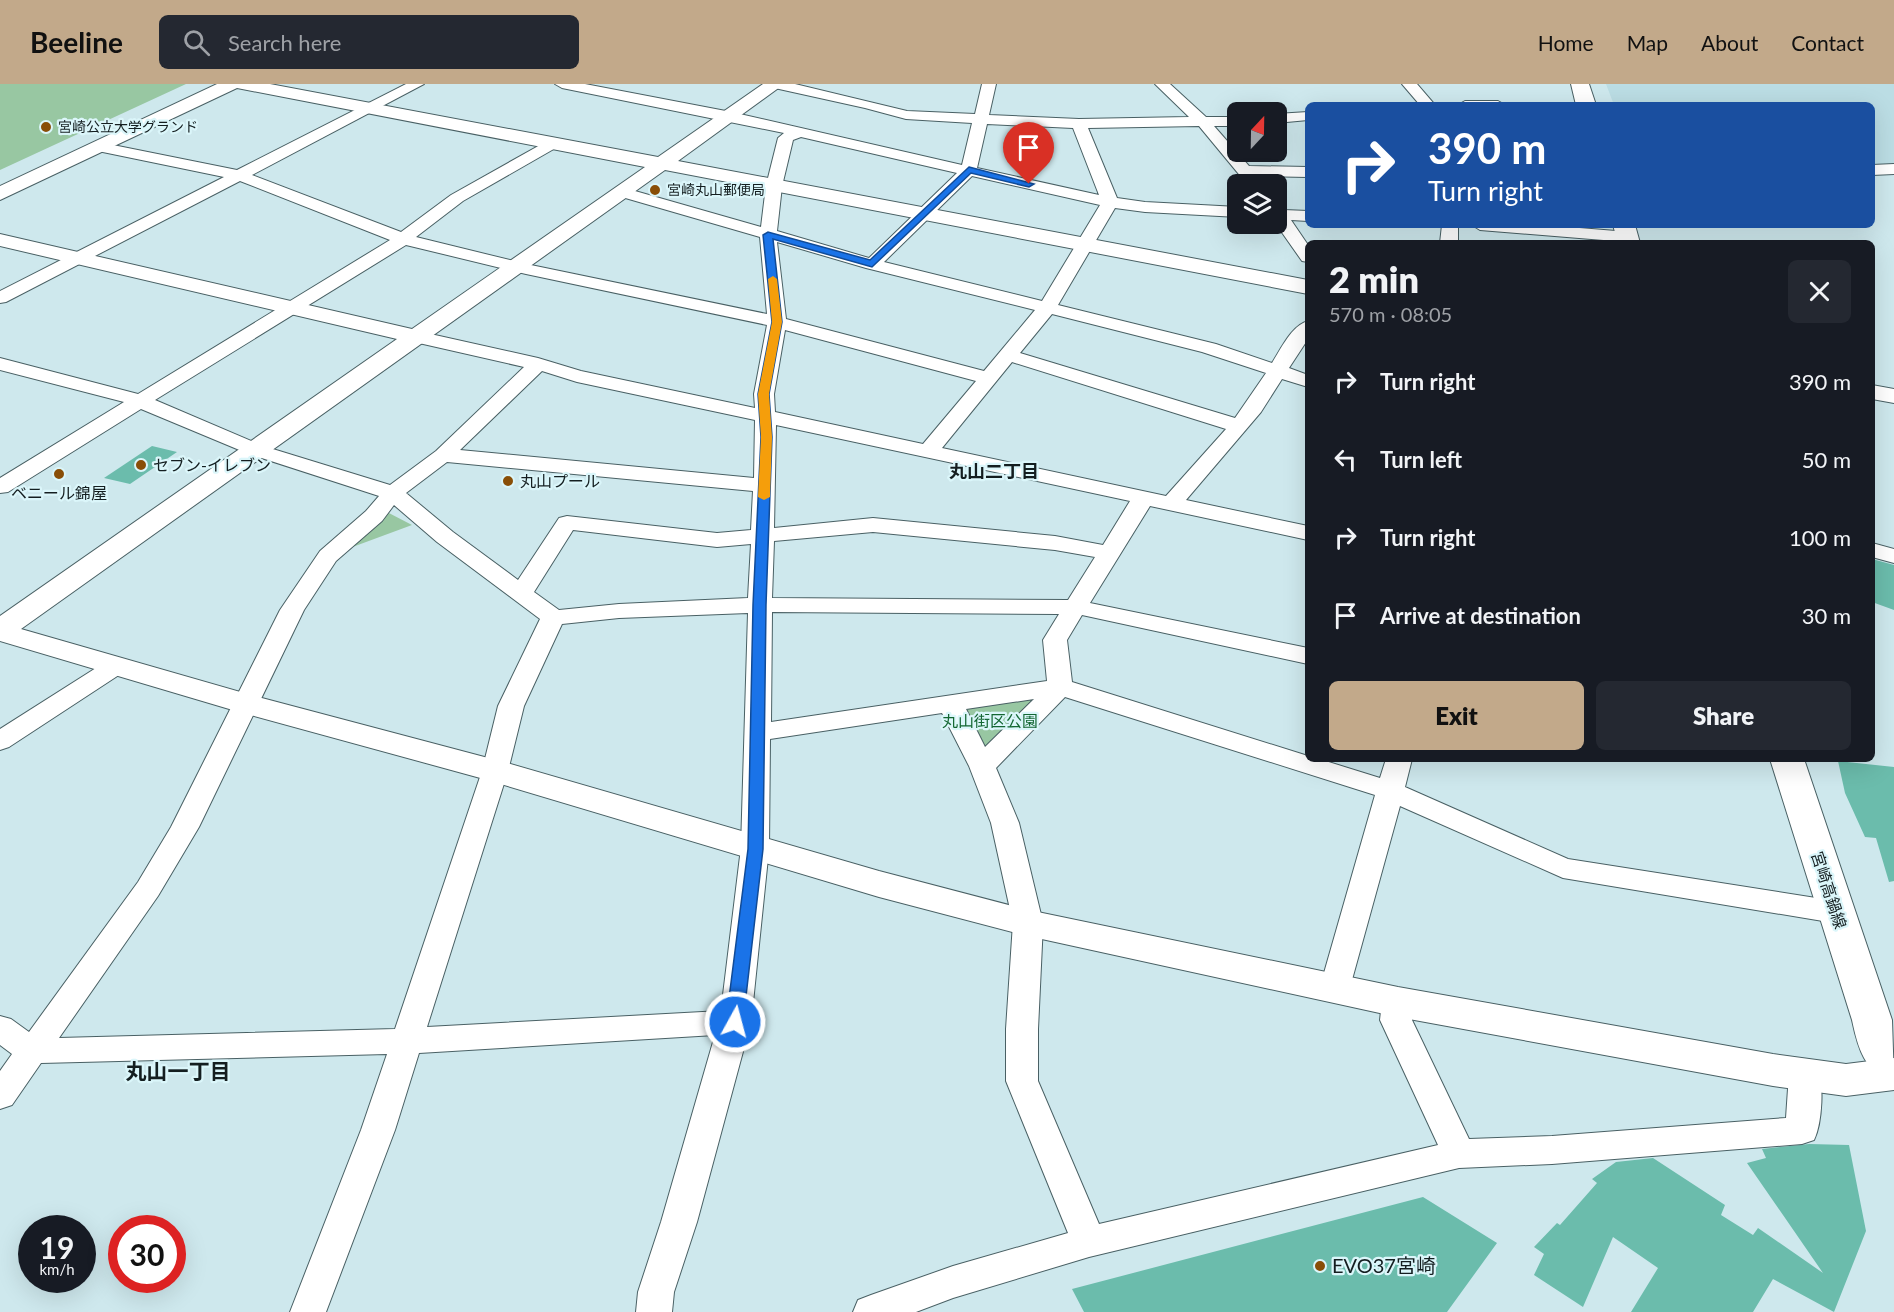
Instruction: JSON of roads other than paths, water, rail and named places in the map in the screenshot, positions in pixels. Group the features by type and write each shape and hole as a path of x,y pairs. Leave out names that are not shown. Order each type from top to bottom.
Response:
{"main road":[{"path":"1580,84 1585,102"},
{"name":"宮崎高鍋線","path":"1788,762 1856,971 1879,1000 1887,1021"},
{"path":"1887,1021 1878,1045 1894,1065"}],"street":[{"path":"0,194 231,84"},
{"path":"242,84 1305,286"},
{"path":"0,298 417,84"},
{"path":"562,84 731,116 1110,202 1145,207 1227,211"},
{"path":"0,631 775,84 868,104 906,116 1078,124 1227,122"},
{"path":"872,264 969,170 989,84"},
{"path":"1162,84 1204,123 1247,174"},
{"path":"1409,84 1425,102"},
{"path":"648,100 665,89"},
{"path":"1287,118 1305,116"},
{"path":"1078,124 1110,202"},
{"path":"654,1312 656,1292 679,1222 735,1022 756,849 760,605 766,437 763,416 764,394 777,322 768,235 774,186 786,138 800,131"},
{"path":"0,487 403,239 458,198 554,143"},
{"path":"98,147 238,175 403,239 516,266 777,322 989,378"},
{"path":"1875,171 1894,169"},
{"path":"1244,171 1305,172"},
{"path":"621,192 872,264 1209,348 1305,380"},
{"path":"929,450 1047,308 1110,202"},
{"path":"1287,214 1305,216"},
{"path":"1287,226 1305,253"},
{"path":"1524,228 1627,235"},
{"path":"0,240 538,364 577,376 1305,531"},
{"path":"1172,502 1238,426 1278,372 1296,340 1305,330"},
{"path":"1008,355 1238,426"},
{"path":"0,364 138,400 256,450 393,493 446,537 554,617 576,617 619,611 760,605 1076,607 1305,655"},
{"path":"0,1096 148,890 185,827 292,610 328,556 374,516 393,493 443,455 538,364"},
{"path":"1875,393 1894,396"},
{"path":"443,455 765,486"},
{"path":"1060,687 1055,640 1144,496"},
{"path":"521,593 567,523 717,540 873,525 1055,543 1109,553"},
{"path":"1875,551 1894,556"},
{"path":"308,1312 378,1130 495,771 511,706 554,617"},
{"path":"0,631 247,704 495,771 756,849 1028,923 1398,1002 1805,1074 1846,1080 1894,1074"},
{"path":"0,741 116,666"},
{"path":"758,732 1060,687 1388,790 1563,868 1835,912"},
{"path":"982,766 1060,687"},
{"path":"950,703 982,766 1005,823 1028,923 1022,1029 1022,1081 1089,1242"},
{"path":"1335,987 1388,790 1398,762"},
{"path":"1398,1002 1396,1020 1459,1154"},
{"path":"0,1029 32,1051 406,1041 735,1022"},
{"path":"871,1312 953,1282 1089,1242 1459,1154 1552,1150 1802,1130 1805,1074"}],"place":[{"name":"宮崎公立大学グランド","path":"46,127"},
{"name":"宮崎丸山郵便局","path":"655,190"},
{"name":"セブン-イレブン","path":"141,465"},
{"name":"ベニール錦屋","path":"59,474"},
{"name":"丸山プール","path":"508,481"},
{"name":"EVO37宮崎","path":"1320,1266"}],"district":[{"name":"丸山二丁目","path":"994,472"},
{"name":"丸山一丁目","path":"178,1072"}],"park label":[{"name":"丸山街区公園","path":"990,721"}]}
